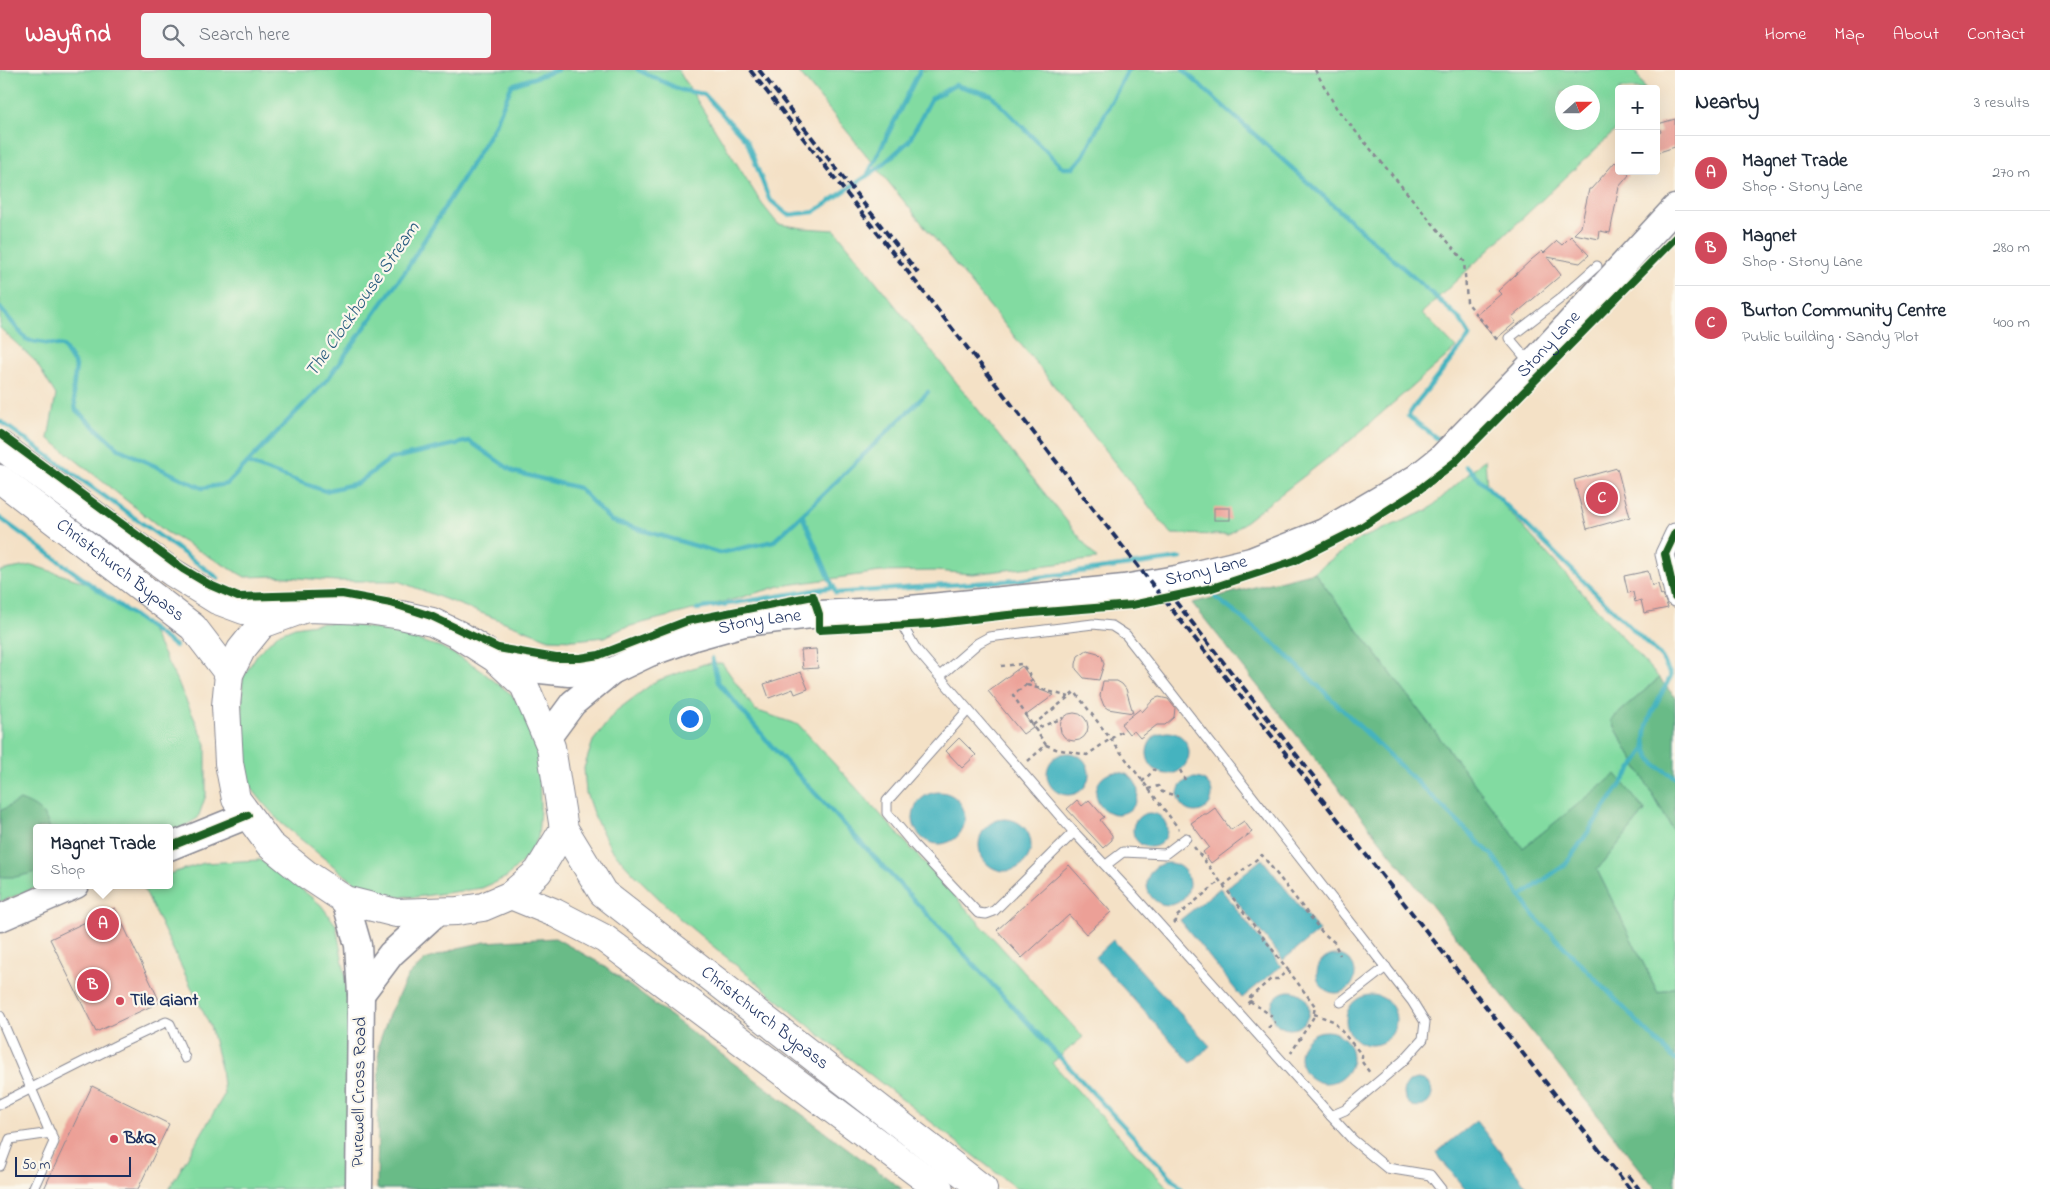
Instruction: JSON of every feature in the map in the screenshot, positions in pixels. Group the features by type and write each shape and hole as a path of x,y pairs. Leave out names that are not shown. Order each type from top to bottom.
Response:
{"main road":[{"name":"Stony Lane","path":"548,737 573,703 612,670 650,653 694,637 744,623 819,614 900,610 1124,588 1251,561 1324,532 1416,478 1440,459 1532,365 1675,208"},
{"name":"Christchurch Bypass","path":"0,445 172,572 217,600 244,610 306,608 368,610 401,615 432,622 459,635 496,658 524,685 548,737 556,770 564,829 603,893 983,1189"},
{"name":"Christchurch Bypass","path":"0,478 193,627 229,674"},
{"path":"306,608 262,624 241,650 229,674 226,706 229,764 236,799 270,845 306,874 345,900 396,913 436,913 483,907 511,895 538,872 564,829"},
{"name":"Stony Lane","path":"496,658 522,668 569,673 612,670"},
{"path":"173,845 248,815"},
{"path":"0,918 67,889"},
{"name":"Christchurch Bypass","path":"511,895 555,913 605,939 939,1189"},
{"name":"Purewell Cross Road","path":"345,900 358,946 362,994 359,1189"},
{"name":"Purewell Cross Road","path":"362,994 391,954 436,913"}],"street":[{"path":"1675,533 1665,554 1675,597"}],"lane":[{"path":"1532,365 1509,338 1561,298 1598,266"},
{"path":"900,610 902,625 916,649 968,710 1074,832 1165,930 1352,1140 1387,1168 1430,1176 1441,1189"},
{"path":"940,676 978,642 989,637 1093,624 1112,626 1126,635 1386,967 1412,1001 1425,1022 1423,1039 1414,1051 1345,1110 1331,1116"},
{"path":"968,710 887,801 887,813 913,844 978,913 986,914 994,911 1074,832"},
{"path":"1106,865 1123,852 1165,854 1186,838"},
{"path":"1341,1002 1386,967"},
{"path":"0,1016 54,1142 33,1189"},
{"path":"0,1104 166,1022 170,1024 185,1058"},
{"path":"0,1166 10,1139 51,1133"}],"path":[{"path":"1314,70 1338,109 1464,260 1467,302 1497,342 1509,338"},
{"path":"1001,666 1022,664 1033,679 1013,695 1046,745 1056,749 1087,754 1126,729"},
{"path":"1026,684 1069,697"},
{"path":"1036,729 1063,718"},
{"path":"1020,769 1046,745"},
{"path":"1142,782 1155,769"},
{"path":"1180,770 1186,780"},
{"path":"1147,789 1158,786 1162,792 1178,796"},
{"path":"1223,886 1262,855 1322,932 1334,942 1340,955"},
{"path":"1165,930 1176,922 1176,918 1220,882"},
{"path":"1282,1062 1294,1051 1302,1038 1314,1014 1315,1006 1288,970"},
{"path":"1250,1001 1272,1016"},
{"path":"1314,1014 1333,1021 1362,1055 1362,1062 1377,1082"}],"green space":[{"path":"0,70 678,70 762,204 778,224 835,230 1097,559 973,574 935,571 880,572 780,586 623,628 605,637 574,640 549,639 398,581 336,581 275,576 245,577 166,532 48,438 56,395 35,361 0,328"},
{"path":"797,70 1635,70 1643,85 1615,85 1615,131 1422,313 1456,348 1352,439 1228,535 1171,534 1040,368"},
{"path":"1485,459 1487,487 1659,678 1611,720 1675,834 1675,987 1658,993 1597,870 1645,811 1616,775 1523,848 1314,572 1360,539 1428,510"},
{"path":"32,565 93,585 150,628 206,744 206,795 198,818 173,833 173,824 33,824 33,889 0,902 0,571"},
{"path":"1314,572 1523,848 1616,774 1645,811 1597,870 1658,993 1675,987 1675,1189 1656,1189 1192,603"},
{"path":"321,623 342,623 381,630 441,647 475,666 511,694 531,719 539,742 540,809 538,838 528,856 507,877 482,888 416,897 391,896 365,889 342,873 281,823 253,790 245,771 241,721 243,677 258,653 278,634 295,627"},
{"path":"722,663 755,710 799,725 1083,1037 1052,1063 1169,1189 1017,1189 826,1040 678,917 611,849 594,816 586,793 584,768 593,741 616,711 656,681 704,664"},
{"path":"1659,678 1675,697 1675,834 1611,720"},
{"path":"20,800 39,810 45,817 48,824 33,824 33,873 16,877 0,877 0,811"},
{"path":"260,860 294,883 321,905 336,925 349,995 347,1189 169,1189 224,1095 221,1068 210,1026 144,889 173,889 173,873 204,863"},
{"path":"555,938 598,962 902,1189 377,1189 379,1043 390,1012 408,976 425,960 458,948 485,942"}],"water":[{"path":"1168,732 1183,738 1189,753 1183,768 1168,774 1153,768 1147,753 1153,738"},
{"path":"1068,753 1083,759 1089,774 1083,789 1068,795 1053,789 1047,774 1053,759"},
{"path":"1117,772 1132,778 1138,793 1132,808 1117,814 1102,808 1096,793 1102,778"},
{"path":"1195,778 1202,779 1207,783 1211,788 1211,802 1207,807 1202,811 1195,812 1188,811 1183,807 1179,802 1178,795 1179,788 1183,783 1188,779"},
{"path":"939,792 949,794 957,800 963,808 965,818 963,828 957,836 949,842 939,844 929,842 921,836 915,828 913,818 915,808 921,800 929,794"},
{"path":"1150,813 1157,814 1162,818 1166,823 1166,837 1162,842 1157,846 1150,847 1143,846 1138,842 1134,837 1133,830 1134,823 1138,818 1143,814"},
{"path":"1005,819 1015,821 1023,827 1029,835 1031,845 1029,855 1023,863 1015,869 1005,871 995,869 987,863 981,855 979,845 981,835 987,827 995,821"},
{"path":"1262,859 1319,931 1283,960 1226,888"},
{"path":"1168,863 1183,869 1189,884 1183,899 1168,905 1153,899 1147,884 1153,869"},
{"path":"1220,888 1281,966 1242,998 1180,920"},
{"path":"1113,940 1210,1046 1191,1063 1095,957"},
{"path":"1336,955 1350,960 1355,974 1350,988 1336,993 1322,988 1317,974 1322,960"},
{"path":"1290,991 1297,992 1303,997 1308,1003 1308,1017 1303,1023 1297,1028 1290,1029 1283,1028 1277,1023 1272,1017 1271,1010 1272,1003 1277,997 1283,992"},
{"path":"1366,995 1376,995 1389,1002 1396,1015 1396,1025 1389,1038 1376,1045 1366,1045 1357,1041 1350,1034 1346,1025 1346,1015 1350,1006 1357,999"},
{"path":"1326,1031 1336,1033 1344,1039 1350,1047 1352,1057 1350,1067 1344,1075 1336,1081 1326,1083 1316,1081 1308,1075 1302,1067 1300,1057 1302,1047 1308,1039 1316,1033"},
{"path":"1418,1079 1428,1083 1432,1093 1428,1103 1418,1107 1408,1103 1404,1093 1408,1083"},
{"path":"1476,1121 1529,1189 1465,1189 1436,1153"}],"building":[{"path":"1675,119 1675,147 1660,152 1661,132 1660,123"},
{"path":"1615,162 1615,175 1629,175 1619,187 1610,233 1600,231 1599,239 1574,234 1581,227 1589,189"},
{"path":"1571,236 1589,255 1580,263 1547,257 1561,275 1512,317 1516,322 1496,339 1476,315 1501,294 1498,291 1531,260 1542,251 1544,253 1557,241 1562,245"},
{"path":"1617,468 1630,517 1587,529 1574,480"},
{"path":"1214,508 1230,508 1230,520 1214,520"},
{"path":"1648,571 1652,586 1658,584 1661,596 1663,595 1668,608 1644,613 1641,600 1635,602 1633,592 1628,593 1624,576"},
{"path":"816,649 818,668 803,669 801,650"},
{"path":"1087,650 1098,653 1102,657 1104,664 1099,680 1084,678 1076,669 1078,656"},
{"path":"1022,666 1040,690 1054,695 1025,716 1033,727 1023,734 988,691"},
{"path":"801,672 808,689 795,694 793,689 769,698 764,684"},
{"path":"1103,681 1117,681 1122,684 1126,689 1133,713 1108,709 1104,706 1100,696"},
{"path":"1159,697 1168,699 1175,708 1174,717 1165,725 1157,725 1140,738 1134,731 1129,734 1121,724 1140,709 1142,712 1154,699"},
{"path":"1074,713 1084,717 1088,727 1084,737 1074,741 1064,737 1060,727 1064,717"},
{"path":"959,738 976,755 962,768 946,751"},
{"path":"1077,800 1082,806 1089,800 1104,817 1100,820 1112,835 1112,840 1103,848 1067,809"},
{"path":"1215,808 1231,830 1244,821 1252,832 1211,863 1203,852 1209,847 1191,823"},
{"path":"1069,865 1111,912 1086,934 1069,915 1022,958 997,930"},
{"path":"115,908 160,1002 96,1032 50,939"},
{"name":"B&Q","path":"92,1086 169,1124 138,1189 44,1189"}],"waterway":[{"name":"The Clockhouse Stream","path":"0,308 27,340 63,346 76,366 73,390 76,410 119,449 202,488 227,484 327,380 406,270 493,129 512,85 557,70"},
{"name":"The Clockhouse Stream","path":"638,70 681,90 704,94 747,141 769,199 788,215 814,212 880,167 909,141 931,99 955,85 991,95 1063,168 1073,168 1083,156 1128,70"},
{"path":"868,174 920,70"},
{"path":"1183,70 1460,319 1470,336 1408,416 1443,443"},
{"path":"802,515 928,392"},
{"path":"0,421 218,578"},
{"path":"247,463 325,491 358,483 390,459 469,441 514,472 579,488 611,521 720,553 774,541 802,515 836,593 1019,580 1181,558"},
{"path":"1466,466 1662,658 1671,676 1654,707 1646,730 1645,741 1647,752 1653,762 1675,777"},
{"path":"0,518 175,646"},
{"path":"697,609 834,587"},
{"path":"1215,597 1275,644 1493,856 1534,916 1675,1060"},
{"path":"712,658 718,682 775,750 1182,1189"},
{"path":"1520,897 1566,864 1646,748"}],"railway":[{"path":"750,70 1170,607 1630,1189"},
{"path":"759,70 918,273"},
{"path":"1168,592 1321,786"},
{"path":"1628,1175 1639,1189"}],"cycle path":[{"path":"0,434 183,569 210,585 238,597 342,594 391,603 431,616 498,648 556,658 580,658 599,655 687,621 813,596 819,614 819,630 929,624 1008,615 1132,605 1212,588 1294,561 1358,529 1416,492 1455,462 1675,238"},
{"path":"1675,533 1665,554 1675,597"},
{"path":"173,845 248,815"}],"place":[{"name":"Burton Community Centre","path":"1602,498"},
{"name":"Magnet Trade","path":"103,924"},
{"name":"Magnet","path":"93,985"},
{"name":"Tile Giant","path":"120,1001"},
{"name":"B&Q","path":"114,1139"}]}
